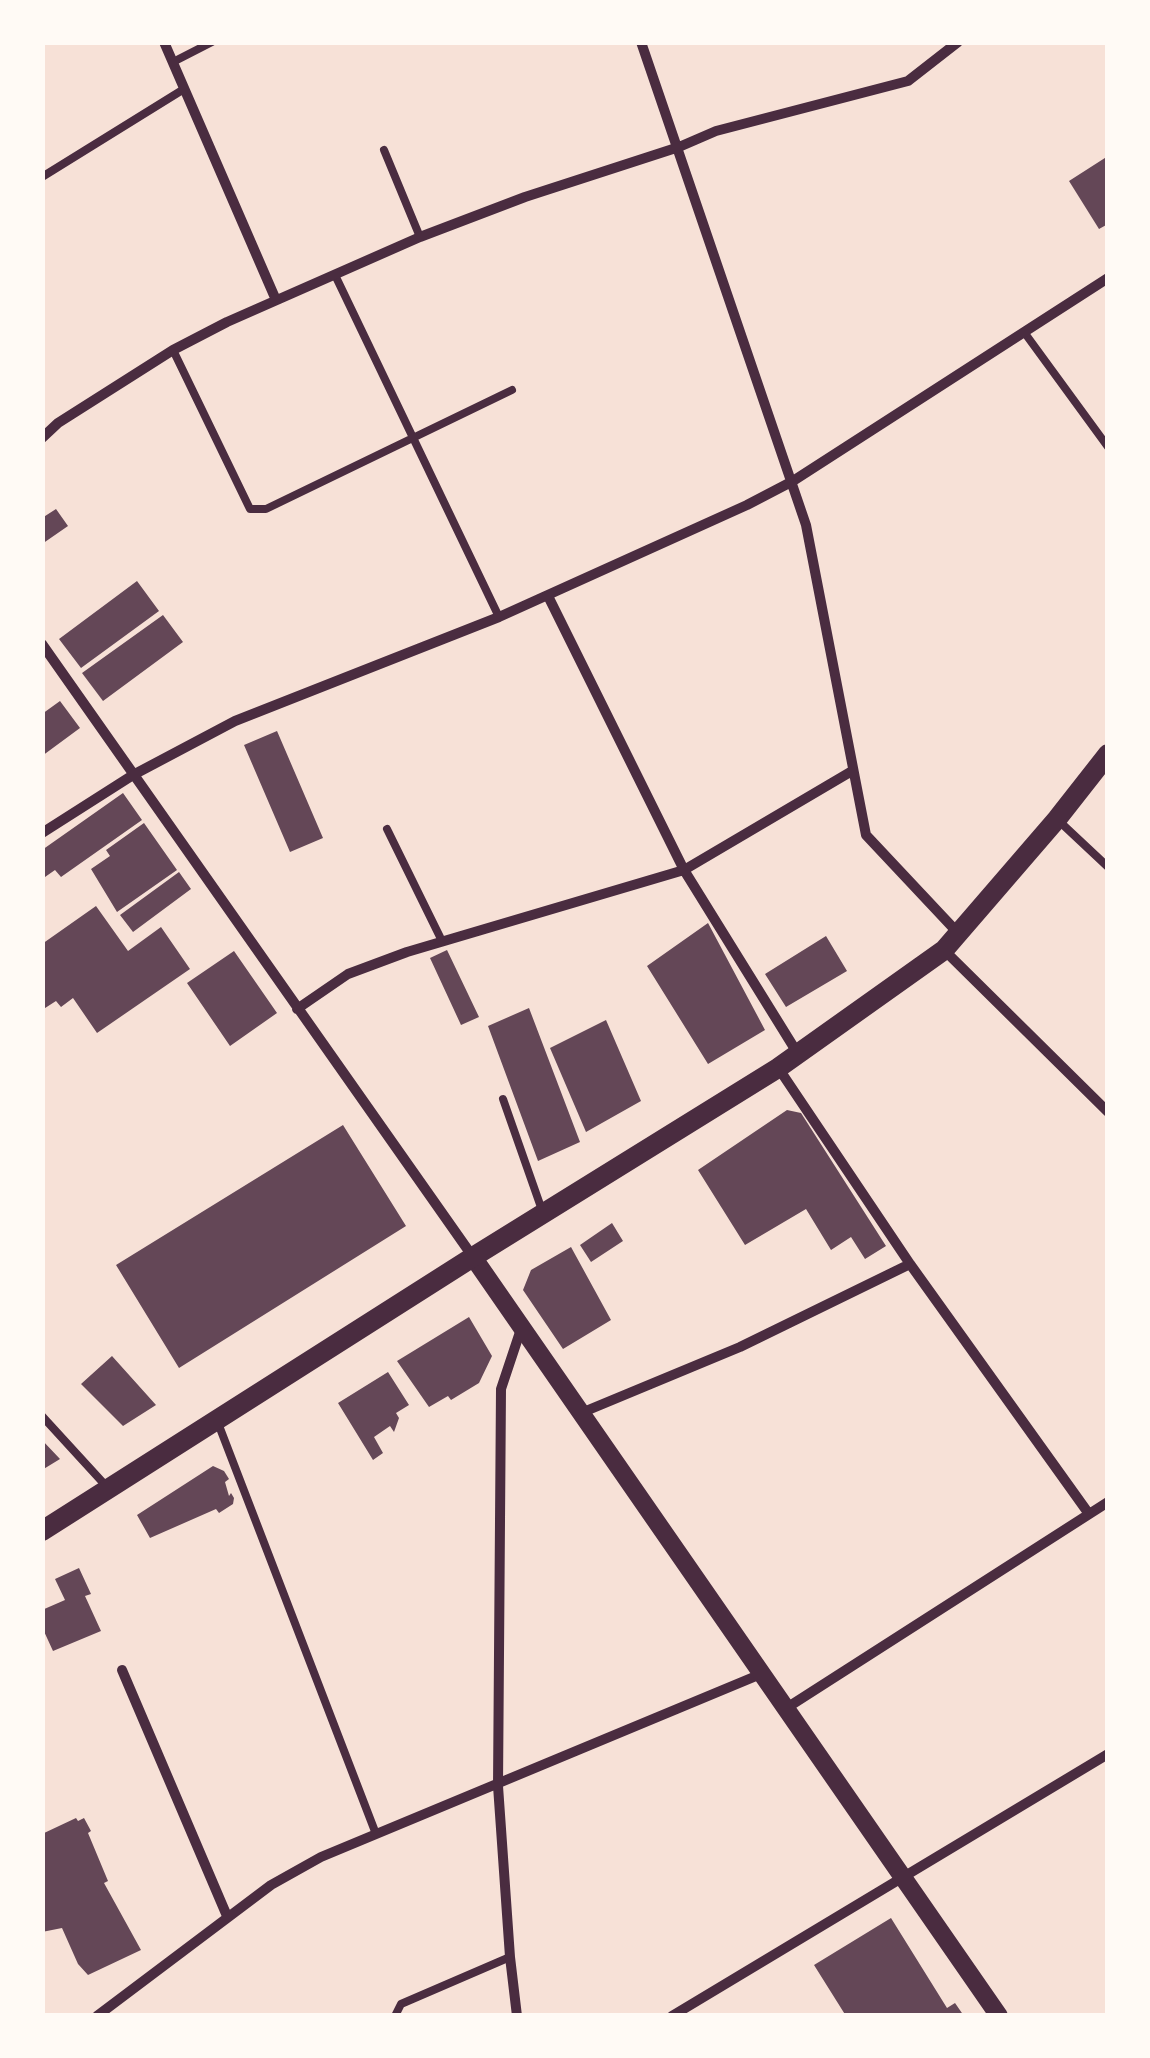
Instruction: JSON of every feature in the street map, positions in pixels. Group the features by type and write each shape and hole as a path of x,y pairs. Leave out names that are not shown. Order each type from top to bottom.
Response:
{"main road":[{"path":"42,1531 473,1256 778,1068 944,950 1058,819 1108,754"}],"street":[{"path":"164,42 276,300"},
{"path":"641,42 806,526 866,835 959,933"},
{"path":"42,438 58,423 173,350 420,236 716,131 908,81 958,42"},
{"path":"42,833 133,775 235,720 500,617 793,481 1108,278"},
{"path":"548,596 684,870 798,1054"},
{"path":"42,644 473,1256 999,2016"},
{"path":"296,1009 348,974 442,941 684,870 852,771"},
{"path":"944,950 1108,1112"},
{"path":"778,1068 910,1264 1089,1514"},
{"path":"580,1413 740,1347 910,1264"},
{"path":"517,2016 498,1786 501,1388 522,1328"},
{"path":"785,1708 1108,1502"},
{"path":"122,1670 227,1916"},
{"path":"102,2014 271,1884 321,1857 761,1674"},
{"path":"672,2016 1108,1754"}],"lane":[{"path":"173,62 212,42"},
{"path":"42,177 184,90"},
{"path":"384,150 420,236"},
{"path":"335,274 500,617"},
{"path":"1024,332 1108,447"},
{"path":"173,350 250,509 266,508 512,390"},
{"path":"1058,819 1108,867"},
{"path":"387,830 442,941"},
{"path":"503,1099 543,1213"},
{"path":"42,1416 107,1487"},
{"path":"216,1418 376,1834"},
{"path":"395,2016 400,2004 510,1957"}],"building":[{"path":"1108,156 1108,224 1099,229 1069,181"},
{"path":"56,509 68,526 42,544 42,518"},
{"path":"137,581 159,611 81,668 59,639"},
{"path":"163,615 183,642 103,701 82,673"},
{"path":"60,701 80,728 42,756 42,714"},
{"path":"277,731 323,838 290,852 244,745"},
{"path":"123,793 142,820 61,877 55,870 45,877 42,850"},
{"path":"144,823 177,870 117,912 91,869 110,856 106,850"},
{"path":"179,872 191,889 133,932 120,915"},
{"path":"96,906 128,951 161,927 190,969 97,1033 73,998 61,1007 56,1001 42,1010 42,944"},
{"path":"708,923 765,1030 708,1064 647,966"},
{"path":"826,936 847,971 786,1007 765,974"},
{"path":"447,950 479,1017 461,1025 430,958"},
{"path":"234,951 277,1013 230,1046 187,983"},
{"path":"529,1008 580,1142 538,1161 488,1026"},
{"path":"606,1020 641,1101 586,1132 550,1048"},
{"path":"787,1110 801,1113 886,1246 865,1259 851,1237 831,1250 806,1209 745,1245 698,1170"},
{"path":"343,1125 406,1226 179,1368 116,1265"},
{"path":"612,1223 623,1241 591,1262 580,1245"},
{"path":"571,1247 611,1320 563,1349 523,1290 531,1270"},
{"path":"469,1317 492,1356 479,1383 451,1400 448,1396 429,1407 397,1361"},
{"path":"112,1356 156,1405 123,1426 81,1384"},
{"path":"388,1372 409,1405 396,1413 399,1418 394,1432 390,1426 374,1437 383,1453 373,1460 338,1403"},
{"path":"42,1440 60,1459 42,1470"},
{"path":"213,1466 224,1471 229,1479 225,1482 233,1504 219,1513 216,1509 150,1538 137,1515"},
{"path":"79,1568 91,1594 85,1596 101,1631 53,1651 42,1627 42,1610 65,1600 55,1579"},
{"path":"84,1818 91,1831 88,1833 108,1881 104,1883 141,1950 88,1975 78,1964 62,1928 42,1932 42,1834"},
{"path":"891,1918 947,2008 955,2003 964,2016 846,2016 814,1965"}]}
